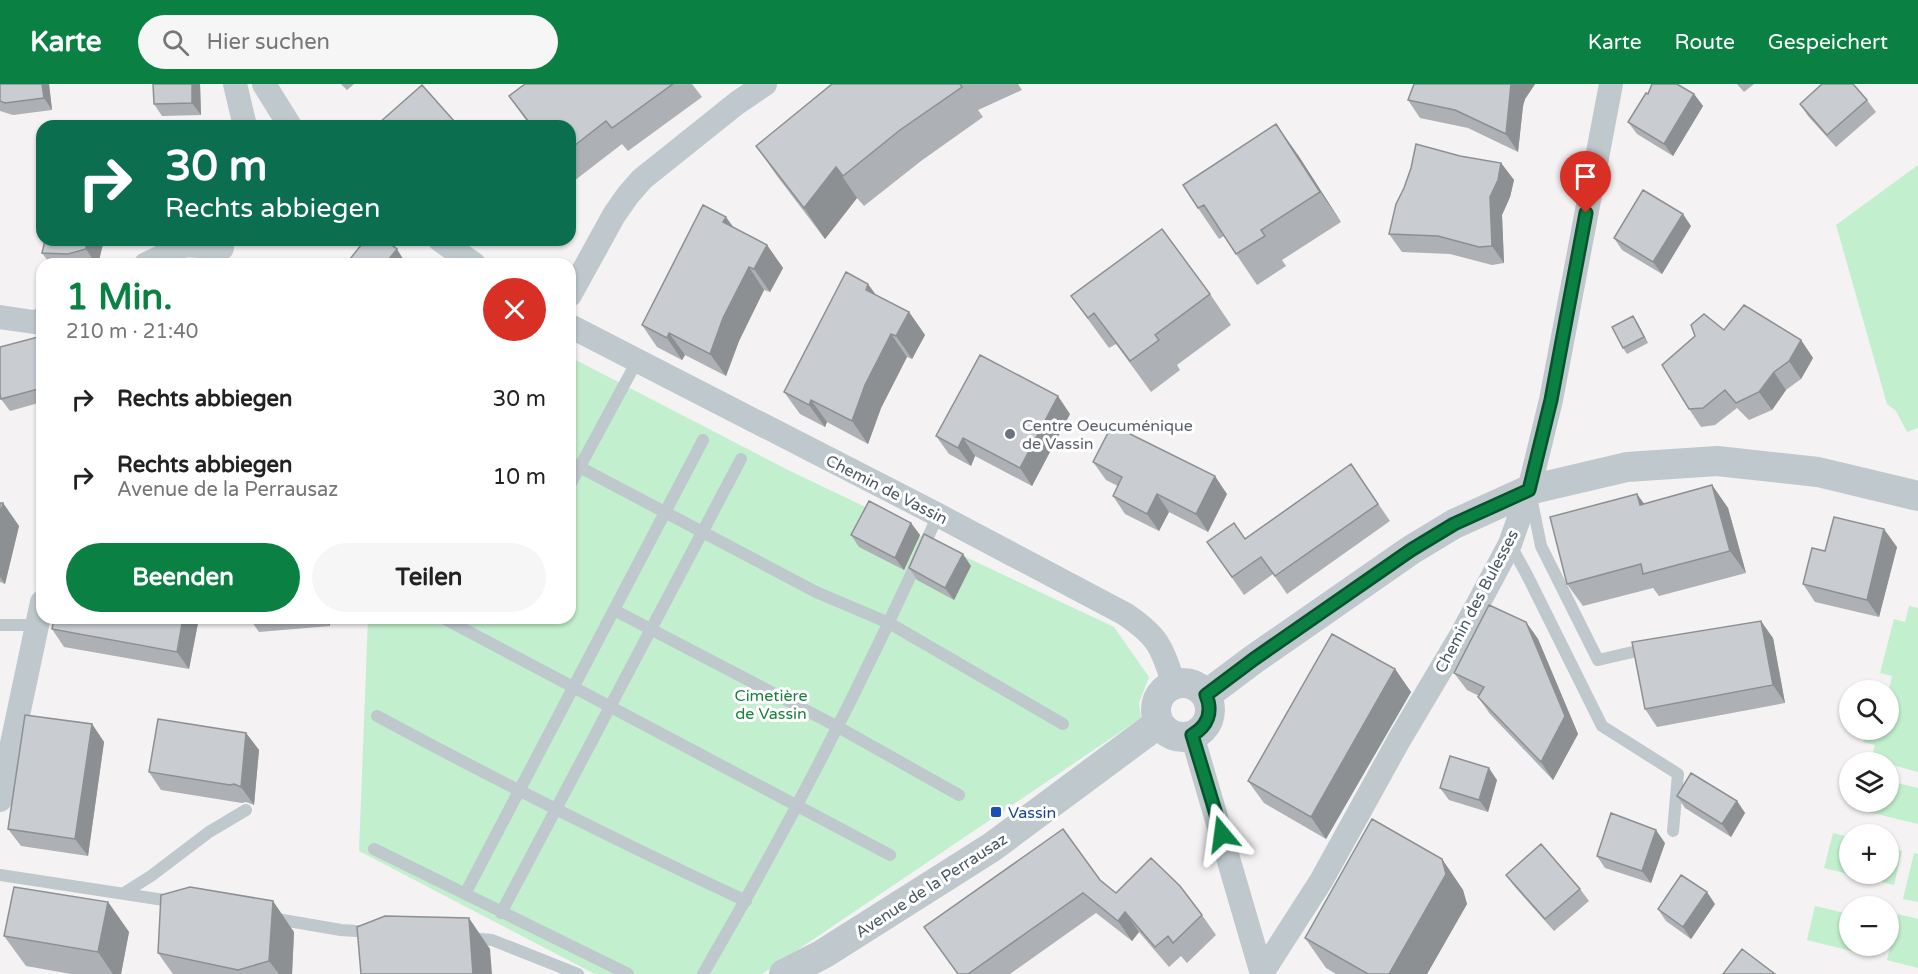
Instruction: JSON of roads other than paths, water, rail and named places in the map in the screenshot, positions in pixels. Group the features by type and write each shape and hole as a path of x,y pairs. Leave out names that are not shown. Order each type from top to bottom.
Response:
{"street":[{"path":"236,84 244,120"},
{"path":"264,84 286,120"},
{"path":"576,284 614,215 642,179 737,103 765,84"},
{"name":"Chemin des Bulesses","path":"1262,973 1321,881 1399,740 1462,634 1510,544 1529,490 1551,400 1611,84"},
{"path":"159,258 184,246"},
{"path":"192,246 222,251"},
{"path":"448,246 466,258"},
{"path":"0,317 36,322"},
{"name":"Chemin de Vassin","path":"576,329 938,515 1125,614 1154,637 1162,649 1174,684"},
{"path":"1206,695 1411,550 1454,524 1529,490 1627,467 1717,461 1818,472 1918,496"},
{"path":"0,800 38,624"},
{"path":"1184,682 1200,688 1206,695 1209,714 1206,723 1192,735 1183,737 1173,735 1159,723 1156,704 1159,695 1166,688 1184,682"},
{"name":"Avenue de la Perrausaz","path":"784,974 823,954 992,847 1159,723"},
{"path":"1192,735 1262,973"}],"lane":[{"path":"576,462 637,361"},
{"path":"465,894 703,440"},
{"path":"501,912 741,459"},
{"path":"576,465 816,591 889,623 1063,724"},
{"path":"1529,490 1541,546 1598,660 1664,644"},
{"path":"703,974 798,806 889,623 938,515"},
{"path":"1510,544 1602,726 1678,774 1673,831"},
{"path":"614,610 838,727 959,795"},
{"path":"0,625 36,615"},
{"path":"454,624 890,855"},
{"path":"377,716 556,809 746,901"},
{"path":"124,893 151,876 209,832 246,810"},
{"path":"374,849 628,974"},
{"path":"0,875 193,905"},
{"path":"261,916 341,930 388,933"},
{"path":"457,938 492,940 578,974"}],"place":[{"name":"Centre Oeucuménique de Vassin","path":"1010,434"},
{"name":"Vassin","path":"996,812"}],"park label":[{"name":"Cimetière de Vassin","path":"771,704"}]}
